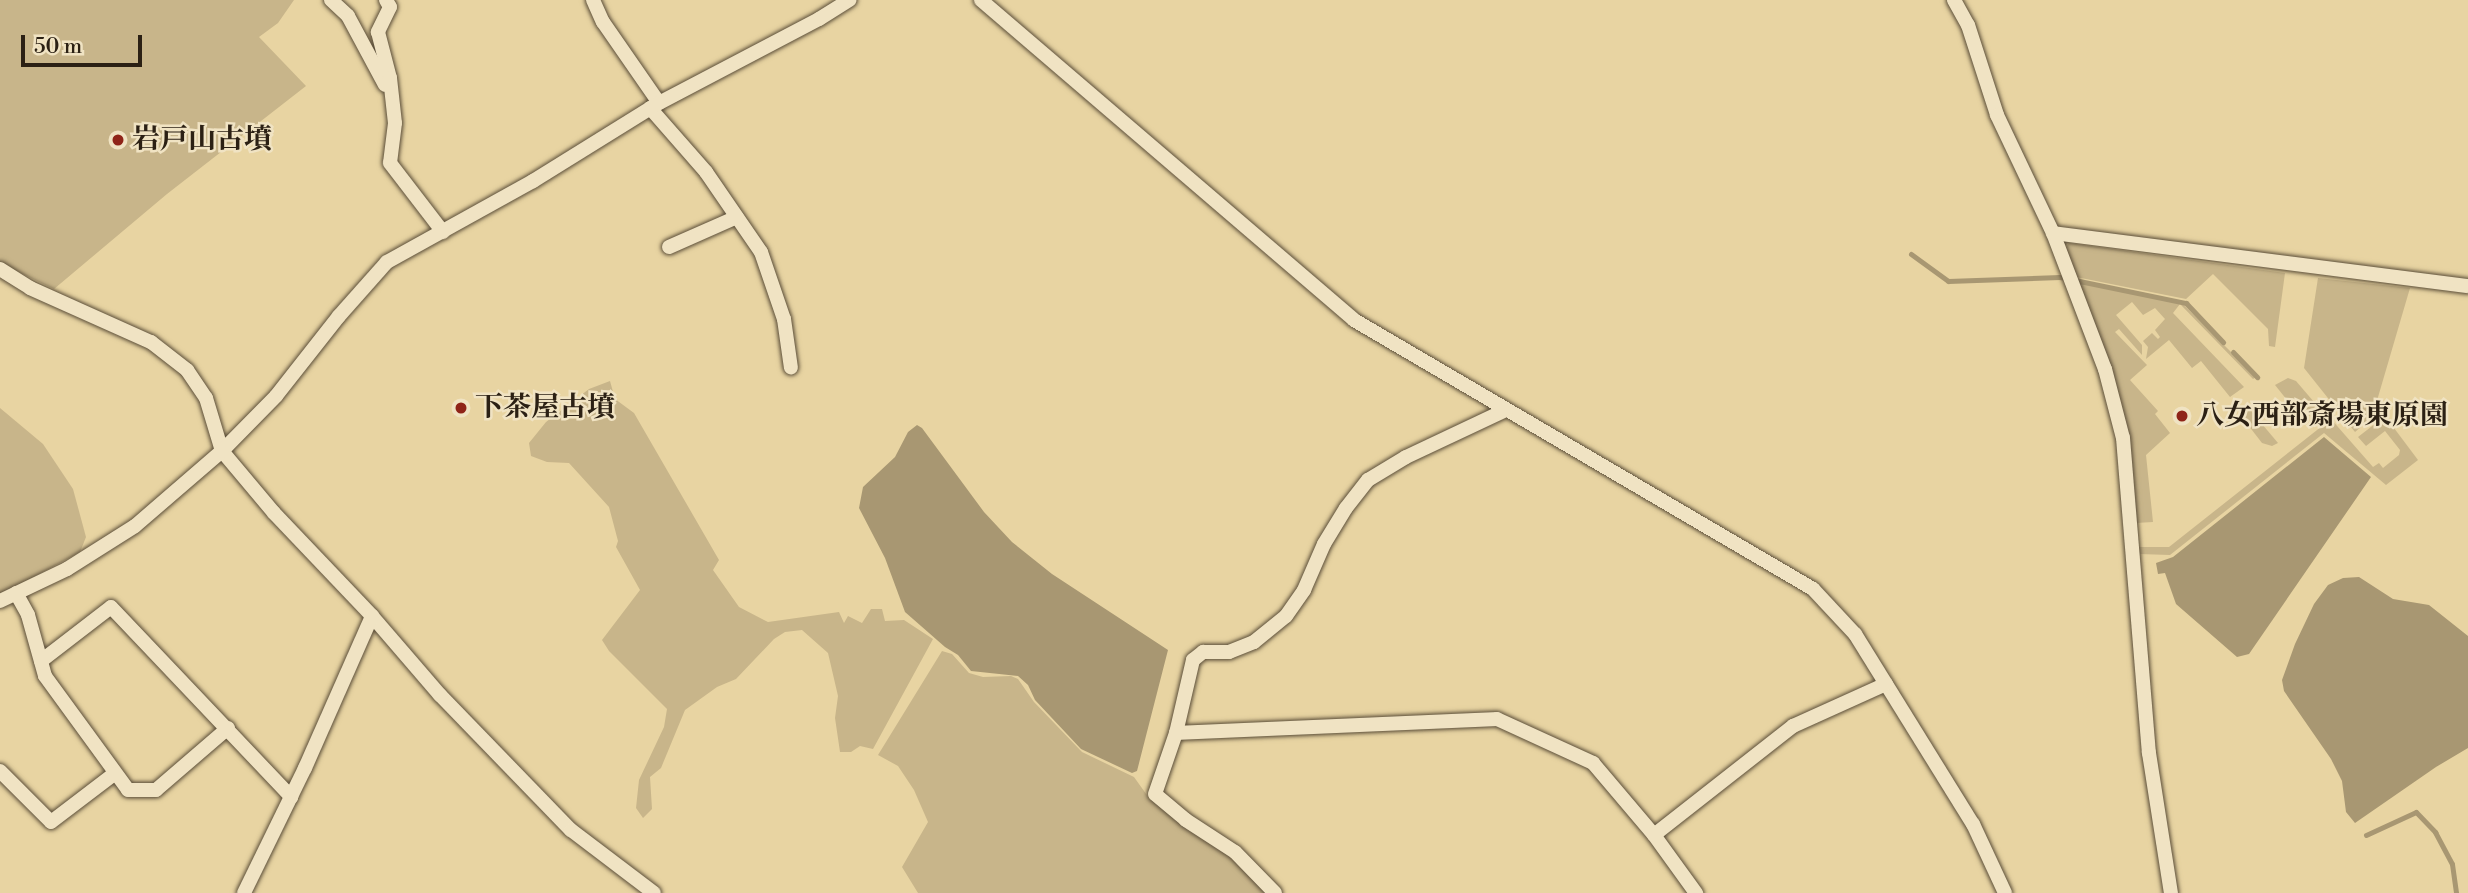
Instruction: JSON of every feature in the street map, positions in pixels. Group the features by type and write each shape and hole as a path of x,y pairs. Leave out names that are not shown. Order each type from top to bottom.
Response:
{"street":[{"path":"331,0 348,16 390,95"},
{"path":"386,0 390,6 378,32 390,78 395,123 390,163 443,232"},
{"path":"593,0 603,22 654,105 706,172 761,252 784,319 791,368"},
{"path":"0,601 67,569 135,526 222,451 276,396 339,316 387,262 533,181 654,105 819,19 849,0"},
{"path":"981,0 1354,320 1703,522 1813,589 1855,634 1973,824 2005,893"},
{"path":"1954,0 1968,25 1997,115 2053,233 2105,369 2123,438 2149,753 2171,893"},
{"path":"669,247 737,217"},
{"path":"2053,233 2468,286"},
{"path":"0,269 30,288 151,342 187,370 206,398 222,451 274,513 372,616 440,695 570,830 654,893"},
{"path":"1275,893 1235,852 1186,820 1155,794 1176,733 1193,660 1203,652 1229,652 1254,642 1286,616 1304,590 1324,544 1346,508 1368,480 1406,457 1506,410"},
{"path":"16,593 28,615 45,676 128,790 156,790 228,728"},
{"path":"41,661 111,607 291,797"},
{"path":"244,893 291,797 372,616"},
{"path":"1654,835 1793,726 1886,684"},
{"path":"1176,733 1497,719 1593,763 1654,835 1696,893"},
{"path":"2,777 51,822 114,774"}],"shaded area":[{"name":"岩戸山古墳","path":"0,0 294,0 278,23 259,37 306,86 167,194 54,289 0,263"},
{"path":"2069,243 2285,273 2275,347 2269,346 2268,329 2213,274 2186,299 2076,277 2065,249"},
{"path":"2318,278 2410,288 2376,404 2381,410 2355,432 2304,368"},
{"path":"2078,281 2181,302 2256,377 2253,379 2180,304 2173,313 2244,387 2230,397 2201,361 2192,368 2169,340 2146,359 2148,347 2143,341 2152,333 2158,339 2160,337 2155,330 2165,319 2155,308 2143,315 2132,302 2116,315 2142,345 2142,355 2119,329 2115,332 2147,365 2130,380 2158,411 2155,414 2170,433 2146,455 2153,522 2136,523 2128,438 2121,401"},
{"path":"2288,378 2296,381 2314,402 2315,410 2304,421 2275,385"},
{"path":"610,381 615,399 634,413 719,560 713,570 739,607 768,622 839,612 844,623 848,616 862,623 871,609 882,609 885,621 904,620 933,639 873,749 860,746 851,752 840,752 835,718 838,696 828,653 802,630 785,632 774,639 736,679 717,687 685,710 661,768 650,777 652,809 643,818 636,808 639,780 664,727 667,709 609,651 602,640 640,590 616,547 618,541 609,507 569,463 547,462 531,456 529,443 546,422 589,389"},
{"path":"2246,405 2278,443 2272,446 2262,443 2245,421 2242,409"},
{"path":"0,408 43,444 73,489 86,537 80,552 0,595"},
{"path":"2385,416 2418,460 2386,485 2324,433 2170,555 2139,554 2138,547 2169,547 2331,419 2373,467 2379,463 2383,468 2399,455 2400,450 2385,431 2366,446 2358,437"},
{"path":"917,425 922,428 984,512 1012,542 1052,574 1168,650 1137,771 1132,773 1081,749 1035,700 1028,685 1018,676 971,671 958,655 905,612 885,558 859,508 863,487 895,457 908,432"},
{"path":"2324,437 2371,477 2249,654 2237,657 2176,604 2165,573 2158,574 2156,563 2173,557"},
{"path":"2359,577 2393,599 2429,605 2468,636 2468,748 2355,823 2346,812 2342,781 2331,759 2284,691 2282,680 2314,604 2328,585 2343,578"},
{"path":"942,651 952,654 969,673 983,677 1011,676 1018,679 1034,702 1082,752 1134,777 1149,798 1202,838 1231,855 1265,893 918,893 902,867 928,822 914,790 898,766 878,755"}],"waterway":[{"path":"1911,254 1948,281 2060,277 2186,303 2223,342"},
{"path":"2233,352 2257,377"},
{"path":"2366,835 2416,812 2435,832 2452,864 2456,893"}],"place":[{"name":"岩戸山古墳","path":"118,140"},
{"name":"下茶屋古墳","path":"461,408"},
{"name":"八女西部斎場東原園","path":"2182,416"}]}
